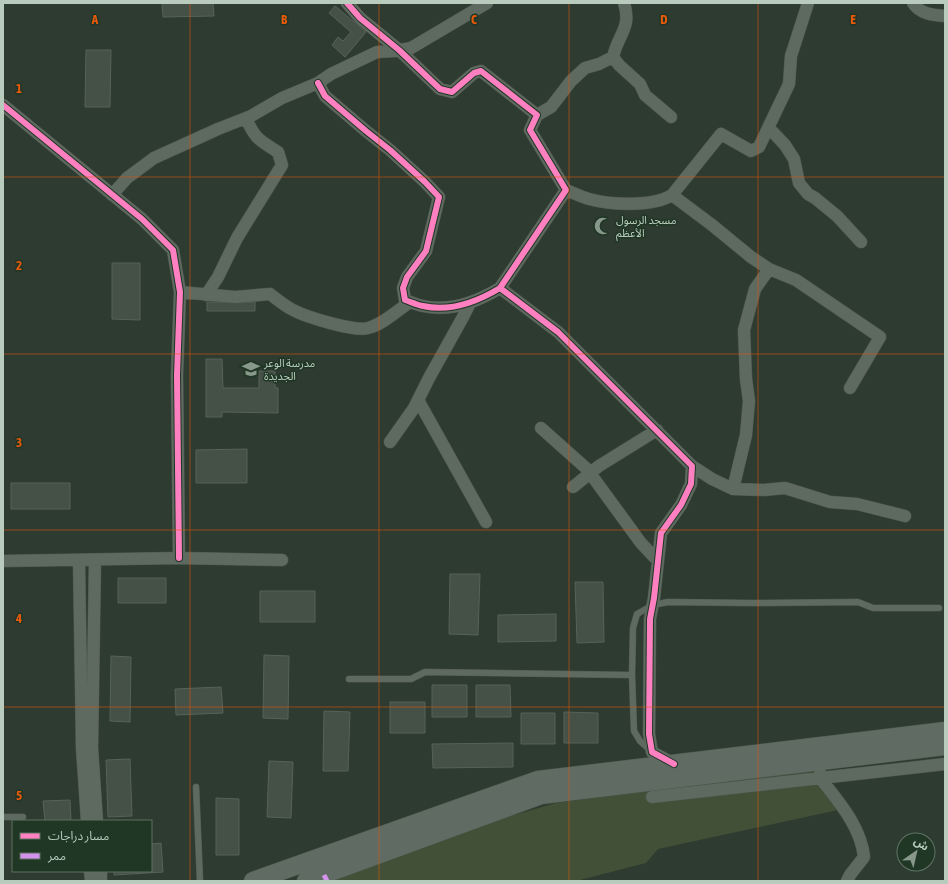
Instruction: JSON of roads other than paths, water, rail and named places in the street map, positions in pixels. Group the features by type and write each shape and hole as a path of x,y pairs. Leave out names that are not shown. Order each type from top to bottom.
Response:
{"main road":[{"path":"254,881 538,780 945,731"},
{"path":"306,881 541,794 945,746"}],"street":[{"path":"346,3 360,18 399,50 440,89 452,92 474,73 481,71 537,115"},
{"path":"112,195 127,178 154,158 246,118 282,98 318,83 331,74 377,52 411,48 487,3"},
{"path":"624,3 628,14 625,27 615,48 613,57 619,65 640,84 645,95 672,117"},
{"path":"613,57 599,64 585,68 571,81 551,107 537,115 530,130 566,190 588,199 616,203 640,203 665,199 672,195 721,134 751,151 760,147 790,84 791,56 808,3"},
{"path":"913,3 917,10 934,15 945,16"},
{"path":"318,83 325,96 390,150 439,197 426,251 407,277 403,288 405,300 423,306 445,307 463,305 487,296 500,288 566,190"},
{"path":"3,105 142,219 173,250 180,292 177,375 179,558"},
{"path":"206,294 218,277 237,238 282,165 278,152 257,138 246,118"},
{"path":"769,128 786,146 794,159 799,183 808,194 837,216 861,242"},
{"path":"672,195 751,257 769,269 796,280 880,337 850,388"},
{"path":"733,489 746,435 749,401 746,379 744,330 756,289 769,269"},
{"path":"500,288 558,332 692,466 712,478 733,489 764,490 785,488 830,502 857,504 905,516"},
{"path":"180,292 235,297 270,294 304,316 347,327 368,328 381,322 410,302"},
{"path":"390,442 414,408 470,302"},
{"path":"418,400 486,522"},
{"path":"541,428 590,474 633,532 657,560"},
{"path":"573,487 599,466 657,430"},
{"path":"674,764 652,752 649,734 650,619 661,533 681,505 691,484 692,466"},
{"path":"3,562 179,558 282,560"},
{"path":"79,560 82,748 87,820"},
{"path":"95,560 92,748 97,820"},
{"path":"816,761 821,779 848,816 863,847 864,857 847,881"},
{"path":"652,797 945,764"}],"lane":[{"path":"652,752 640,741 634,731 632,675 633,628 637,614 653,604 668,602 858,602 873,608 939,608"},
{"path":"349,679 411,679 424,672 632,675"},
{"path":"196,787 200,881"},
{"path":"3,817 23,817"}],"place":[{"name":"مسجد الرسول الأعظم","path":"603,226"},
{"name":"مدرسة الوعر الجديدة","path":"251,369"}]}
